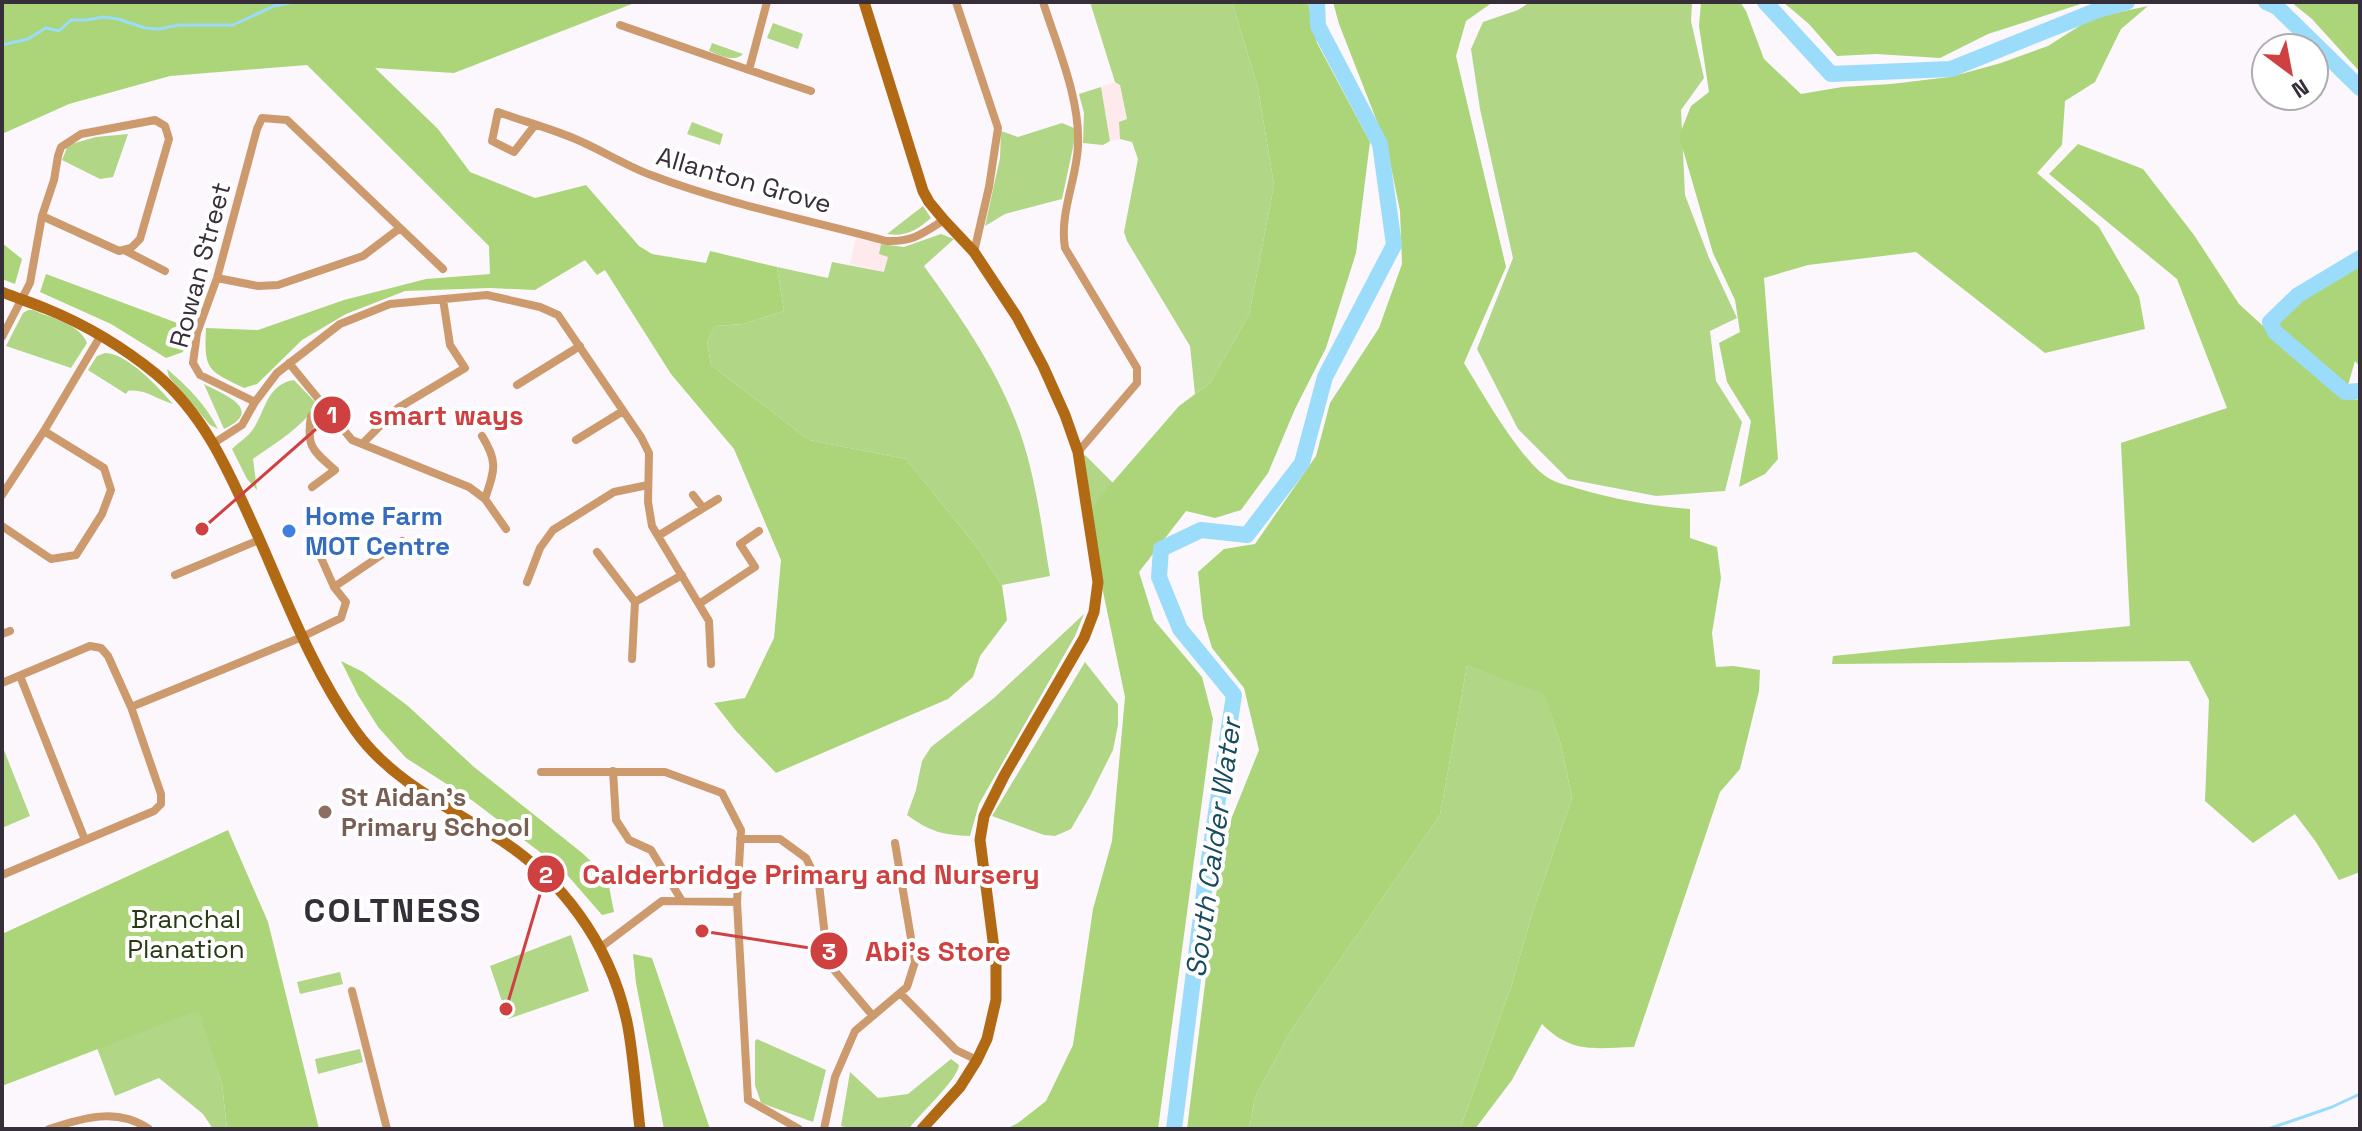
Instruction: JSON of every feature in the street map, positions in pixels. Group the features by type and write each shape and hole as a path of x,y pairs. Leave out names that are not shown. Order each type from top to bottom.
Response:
{"street":[{"path":"749,70 767,2"},
{"path":"864,2 923,191 944,220 974,252 1017,317 1065,415 1078,452 1098,582 1094,612 1084,638 984,816 980,840 996,964 996,1000 987,1039 977,1060 960,1087 922,1129"},
{"path":"956,2 998,128 974,252"},
{"path":"1043,2 1077,110 1078,146 1063,238 1065,248 1137,368 1137,383 1078,452"},
{"path":"620,25 811,91"},
{"name":"Allanton Grove","path":"535,125 514,152 492,141 498,112 572,137 660,178 886,241 905,241 920,236 944,220"},
{"name":"Rowan Street","path":"255,402 200,375 193,363 197,333 217,278 262,118 287,120 400,228"},
{"path":"2,337 30,283 42,216 61,147 81,134 155,120 165,126 169,139 140,239 131,248 119,251 42,216"},
{"path":"217,278 258,286 278,285 363,256 400,228 443,269"},
{"path":"124,250 165,271"},
{"path":"2,292 101,335 124,349 169,386 214,443 259,540 270,577 285,609 348,720 376,758 419,790 495,835 566,896 601,947 620,997 627,1025 640,1129"},
{"path":"214,443 242,425 255,402 277,373 289,363 340,324 390,304 487,295 540,307 558,315 649,453 648,502 652,526 709,621 711,664"},
{"path":"362,444 398,408 465,368 450,345 443,299"},
{"path":"2,495 101,335"},
{"path":"517,385 580,346"},
{"path":"289,363 352,440 469,487 485,499 506,529"},
{"path":"312,487 335,470 311,449 308,434 311,416 325,407"},
{"path":"576,440 623,411"},
{"path":"2,526 51,559 76,555 102,514 111,490 104,468 44,431"},
{"path":"482,436 492,452 495,468 485,499"},
{"path":"527,582 540,548 553,530 614,492 648,485"},
{"path":"693,495 703,508"},
{"path":"658,536 718,499"},
{"path":"699,604 755,567 740,544 759,531"},
{"path":"175,575 259,540"},
{"path":"334,587 402,541"},
{"path":"131,707 341,618 346,602 334,587 318,551"},
{"path":"597,552 635,602 632,659"},
{"path":"635,602 682,575"},
{"path":"2,683 90,646 101,648 108,656 131,707 161,794 161,804 154,811 2,875"},
{"path":"20,676 85,840"},
{"path":"613,771 616,820 629,840 651,850 682,901"},
{"path":"541,772 665,772 722,793 741,830 737,902 748,1100 799,1129"},
{"path":"740,839 780,839 806,858 819,884 828,963 873,1016"},
{"path":"824,1129 835,1077 855,1031 907,987 915,962 895,843"},
{"path":"601,947 662,901 737,902"},
{"path":"352,991 387,1129"},
{"path":"900,993 956,1050 977,1060"},
{"path":"49,1129 83,1117 99,1116 116,1117 149,1129"}],"shaded area":[{"path":"1115,82 1120,85 1127,120 1120,122 1120,139 1110,141 1101,87"},
{"path":"856,238 881,244 879,254 888,257 884,272 850,264"}],"green space":[{"path":"2,2 637,2 454,73 375,68 438,129 470,172 535,198 586,185 639,246 652,254 706,263 710,251 777,267 784,311 743,324 715,326 707,341 711,365 809,440 906,459 977,547 1002,585 1007,620 980,656 973,677 948,699 776,773 714,703 745,698 774,638 781,560 734,449 671,374 605,270 597,275 585,260 535,290 405,291 346,314 302,340 257,384 244,388 210,367 206,353 206,328 258,330 344,300 426,279 490,274 489,246 307,65 170,76 69,104 2,134"},
{"path":"1090,2 1232,2 1258,88 1274,185 1249,315 1210,383 1195,394 1190,346 1124,232 1138,159 1132,142 1120,139 1119,122 1127,119 1120,85 1115,82"},
{"path":"1232,2 1308,2 1317,43 1370,142 1356,253 1326,348 1295,409 1268,473 1241,510 1215,518 1186,511 1139,572 1154,620 1202,677 1213,719 1158,1129 1006,1129 1046,1101 1073,1045 1093,909 1112,841 1125,697 1101,582 1091,511 1179,406 1210,383 1249,315 1274,185 1258,88"},
{"path":"1333,2 1493,2 1466,21 1456,56 1506,267 1464,363 1516,444 1552,480 1618,499 1690,509 1690,538 1717,547 1721,578 1712,633 1716,667 1760,670 1759,691 1740,769 1720,792 1634,1047 1574,1045 1542,1024 1512,1080 1475,1129 1460,1129 1512,984 1532,914 1572,798 1561,745 1544,694 1467,666 1440,815 1290,1032 1255,1097 1249,1129 1187,1129 1220,863 1232,817 1259,750 1244,688 1212,648 1203,618 1198,572 1224,549 1255,544 1316,456 1330,403 1379,328 1402,264 1400,211 1387,147"},
{"path":"1530,2 1692,2 1691,21 1704,78 1681,110 1685,195 1709,258 1737,318 1710,331 1716,381 1742,422 1725,491 1656,496 1568,479 1518,429 1477,349 1513,258 1480,109 1471,49 1483,22 1518,10"},
{"path":"1701,2 1740,2 1764,59 1801,94 1950,77 2048,46 2092,18 2148,6 2121,29 2095,82 2065,101 2062,145 2037,173 2099,227 2139,296 2145,329 2045,353 1916,252 1808,265 1764,278 1778,459 1765,474 1739,487 1751,421 1727,382 1719,343 1740,332 1735,300 1713,253 1679,136 1691,106 1709,92 1699,26"},
{"path":"1783,2 2087,2 1988,34 1940,58 1876,54 1837,56 1809,24"},
{"path":"2291,2 2360,2 2360,72 2330,39 2330,32 2324,32"},
{"path":"773,23 803,34 798,49 767,38"},
{"path":"712,43 743,54 735,58 722,56 709,51"},
{"path":"1101,87 1110,141 1103,145 1083,143 1084,113 1079,94"},
{"path":"692,122 723,134 720,145 687,134"},
{"path":"1062,123 1074,128 1075,138 1062,199 1005,214 985,226 1000,158 1001,131 1018,137"},
{"path":"128,134 113,177 100,179 62,160 68,145 96,137"},
{"path":"2078,144 2143,169 2194,235 2239,304 2342,398 2360,400 2360,872 2339,880 2295,814 2253,843 2205,801 2209,700 2189,661 1832,664 1833,656 2130,626 2121,443 2227,408 2177,279 2049,174"},
{"path":"923,206 931,218 926,222 906,233 887,234"},
{"path":"941,234 954,239 924,266 986,359 1015,419 1032,477 1050,576 1002,585 977,547 906,459 809,440 711,365 707,341 715,326 743,324 784,311 777,267 828,278 832,262 884,272 888,257 879,254 881,244 904,247"},
{"path":"2,243 22,259 15,284 2,279"},
{"path":"2358,264 2360,367 2355,361 2346,392 2283,340 2271,321 2311,288"},
{"path":"46,274 188,327 183,352 166,358 111,324 40,292"},
{"path":"28,310 64,322 83,336 87,343 71,368 6,346 23,313"},
{"path":"105,353 132,365 173,404 140,391 128,391 126,394 88,370 97,356"},
{"path":"167,369 196,397 218,429 210,425 169,377"},
{"path":"294,380 316,403 297,427 253,459 257,490 247,479 232,449 251,432 277,388"},
{"path":"204,384 237,404 241,416 236,422 224,429"},
{"path":"1085,455 1113,483 1091,511 1082,459"},
{"path":"1084,614 1075,636 979,804 970,836 936,831 907,815 922,761 931,747 994,698"},
{"path":"341,661 363,672 408,706 474,767 581,852 607,876 614,912 602,915 562,869 473,801 406,758 378,727"},
{"path":"1085,662 1118,704 1118,725 1113,750 1071,829 1055,836 1044,835 992,816"},
{"path":"1467,666 1544,693 1561,745 1572,798 1532,914 1512,984 1460,1129 1249,1129 1255,1097 1290,1032 1440,815"},
{"path":"2,745 30,816 2,828"},
{"name":"Branchal Planation","path":"228,830 268,922 319,1129 227,1129 222,1084 199,1010 2,1086 2,934"},
{"path":"571,935 589,991 508,1019 490,966"},
{"path":"633,954 652,958 710,1129 664,1129"},
{"path":"340,972 343,984 300,994 297,982"},
{"path":"200,1009 222,1084 227,1129 213,1129 203,1114 159,1078 115,1096 97,1048"},
{"path":"757,1039 826,1070 813,1122 761,1103 755,1085"},
{"path":"360,1049 363,1062 318,1074 315,1059"},
{"path":"951,1059 959,1065 957,1072 909,1129 852,1129 841,1126 850,1072 878,1098 908,1094"}],"waterway":[{"path":"2,45 28,39 46,28 59,31 71,20 103,17 159,29 179,25 233,25 274,6 295,2"},
{"name":"South Calder Water","path":"1174,1129 1205,885 1234,695 1180,629 1159,577 1161,549 1201,530 1247,535 1302,463 1325,377 1394,245 1380,144 1318,26 1317,2"},
{"name":"South Calder Water","path":"1765,2 1831,74 1951,69 2098,10 2127,2"},
{"name":"South Calder Water","path":"2266,2 2277,7 2360,88"},
{"name":"South Calder Water","path":"2360,258 2298,295 2270,322 2275,332 2345,392 2360,391"},
{"path":"2268,1129 2360,1094"}],"place":[{"name":"smart ways","path":"202,529"},
{"name":"Home Farm MOT Centre","path":"289,531"},
{"name":"St Aidan's Primary School","path":"325,812"},
{"name":"Abi's Store","path":"702,931"},
{"name":"Calderbridge Primary and Nursery","path":"506,1009"}],"district":[{"name":"COLTNESS","path":"393,910"}]}
